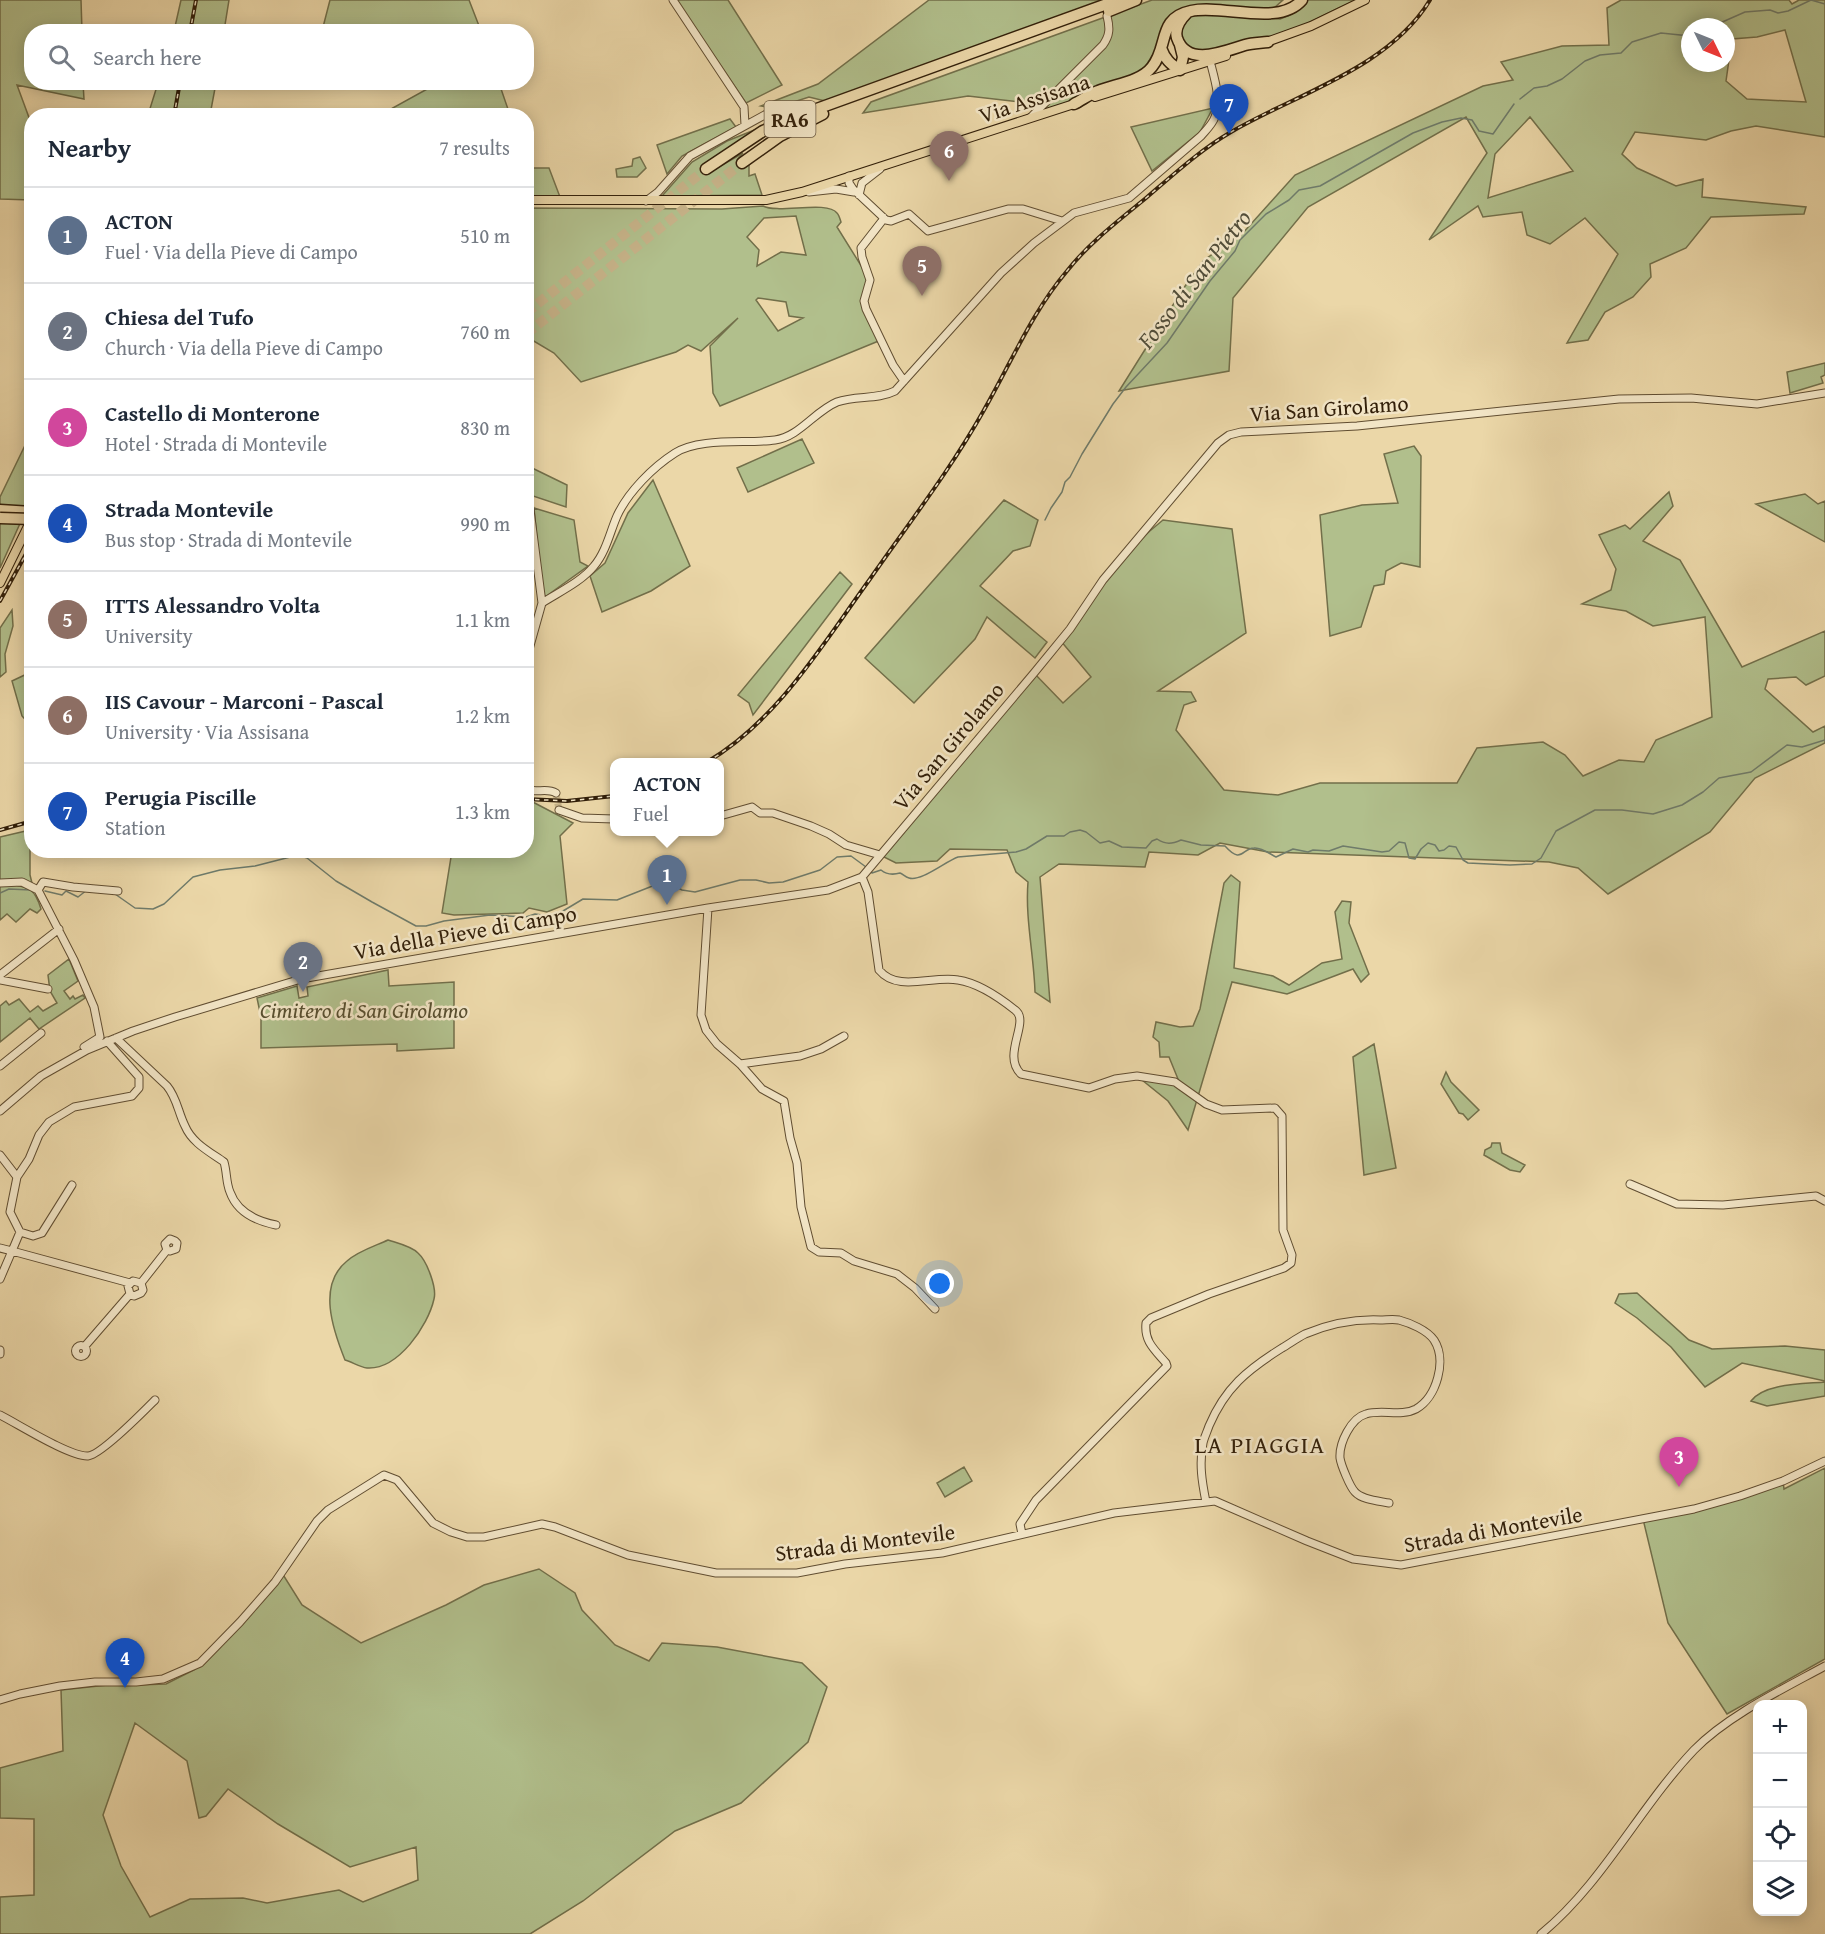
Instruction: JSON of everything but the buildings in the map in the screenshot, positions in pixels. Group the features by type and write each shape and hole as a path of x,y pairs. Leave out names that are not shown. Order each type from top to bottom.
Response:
{"highway":[{"name":"RA6","path":"997,48 1118,0"},
{"name":"RA6","path":"742,163 763,147 813,118 884,89 1136,0"},
{"path":"1276,11 1287,0"},
{"path":"1276,11 1293,0"},
{"path":"1074,104 1096,91 1141,76 1149,71 1158,60 1166,29 1171,21 1180,14 1201,9 1290,10 1302,0"},
{"path":"1161,48 1165,59 1180,70 1182,57 1176,31 1181,19 1190,11"},
{"path":"1180,45 1187,51 1203,56 1248,44 1268,42"},
{"name":"RA6","path":"706,170 763,131 789,119 884,89"},
{"path":"0,510 24,512"},
{"path":"0,518 24,518"}],"main road":[{"name":"Via Assisana","path":"534,200 766,200 802,192 1268,42 1311,27 1365,0"},
{"path":"0,583 24,534"}],"street":[{"path":"673,0 744,107 745,125"},
{"path":"1029,119 1108,39 1110,29 1107,16"},
{"path":"542,603 594,567 618,513 633,492 657,467 677,451 704,444 777,440 790,434 837,402 886,395 895,391 1001,273 1034,243 1074,213 1129,198 1201,136 1216,114 1216,85 1209,61"},
{"path":"646,201 658,192 690,156 770,112"},
{"path":"859,195 862,183 867,177 899,160"},
{"path":"850,176 851,186 883,217 891,221 909,214 928,231 1008,209 1023,210 1062,221"},
{"path":"802,192 848,190 859,195"},
{"path":"883,217 861,248 870,280 864,301 892,365 904,381"},
{"name":"Via San Girolamo","path":"862,877 1070,629 1103,580 1218,443 1229,435 1241,432 1357,426 1619,399 1690,398 1757,404 1825,393"},
{"path":"534,541 542,603 534,632"},
{"path":"534,791 550,789 556,793"},
{"path":"724,815 752,807 760,813 773,813 829,834 846,845 877,857"},
{"path":"558,810 582,818 610,819"},
{"path":"862,877 868,892 879,970 884,977 898,982 957,979 976,985 1017,1011 1020,1019 1013,1063 1021,1074 1089,1088 1115,1079 1147,1077 1175,1082 1206,1104 1222,1110 1275,1108 1282,1116 1283,1230 1292,1255 1291,1263 1284,1268 1209,1294 1151,1318 1146,1323 1145,1332 1148,1343 1167,1366 1036,1500 1020,1524 1022,1534"},
{"name":"Via della Pieve di Campo","path":"0,1111 41,1076 107,1041 217,1003 312,976 708,908 828,890 862,877"},
{"path":"0,884 22,882 38,890 43,882 118,891"},
{"name":"Via della Pieve di Campo","path":"38,890 59,928 94,1007 99,1039 85,1046 82,1053"},
{"path":"708,908 701,1015 706,1030 717,1044 740,1064 762,1089 784,1101 797,1163 801,1207 811,1247 819,1252 841,1253 854,1261 897,1274 915,1288 935,1310"},
{"path":"0,975 59,928"},
{"path":"0,980 48,989"},
{"path":"0,1066 41,1033"},
{"path":"740,1064 800,1056 821,1049 844,1036"},
{"path":"116,1038 174,1095 189,1134 197,1143 224,1162 229,1190 234,1201 247,1214 261,1222 276,1224"},
{"path":"72,1185 42,1233 33,1236 20,1232 10,1212 17,1177 29,1159 39,1136 50,1122 74,1107 132,1096 139,1088 139,1077 107,1041"},
{"path":"0,1155 17,1177"},
{"path":"1630,1184 1677,1204 1723,1205 1816,1196 1825,1201"},
{"path":"0,1279 20,1232"},
{"path":"0,1248 130,1283 141,1282"},
{"path":"141,1282 167,1250"},
{"path":"130,1294 134,1296 141,1293 143,1286 141,1282"},
{"path":"130,1283 128,1286 130,1294"},
{"path":"85,1346 130,1294"},
{"path":"1206,1502 1200,1476 1203,1442 1217,1406 1238,1381 1259,1362 1304,1335 1329,1326 1361,1319 1398,1320 1423,1330 1434,1341 1439,1360 1438,1379 1429,1398 1416,1408 1404,1412 1366,1414 1355,1420 1341,1447 1340,1459 1355,1492 1365,1498 1389,1503"},
{"path":"0,1415 74,1453 89,1456 101,1450 155,1400"},
{"name":"Strada di Montevile","path":"0,1700 60,1686 163,1679 200,1663 275,1582 317,1521 328,1510 384,1475 397,1480 433,1523 459,1534 484,1537 542,1524 628,1555 716,1573 797,1573 845,1564 942,1553 1114,1513 1206,1502 1215,1502 1353,1559 1401,1565 1694,1509 1783,1481 1825,1461"},
{"path":"1541,1934 1573,1904 1694,1750 1722,1725 1825,1666"}],"green space":[{"path":"0,0 81,0 82,24 24,24 24,86 17,85 25,108 24,200 0,199"},
{"path":"181,0 229,0 225,24 176,24"},
{"path":"330,0 469,0 478,24 324,24"},
{"path":"676,0 728,0 782,85 746,103"},
{"path":"929,0 1105,0 825,101 809,97 775,108 761,106 818,84"},
{"path":"1152,0 1283,0 1274,8 1196,6 1180,11 1142,72 1073,102 1048,109 1038,104 968,96 863,113 871,102"},
{"path":"1307,0 1355,0 1300,27 1266,38 1198,53 1182,41 1180,32 1189,16 1200,13 1280,19 1296,12"},
{"path":"1621,0 1789,0 1792,4 1799,0 1825,0 1825,137 1756,126 1731,131 1706,140 1635,132 1622,154 1637,168 1676,186 1703,179 1702,197 1806,207 1804,214 1711,217 1686,248 1650,264 1651,277 1633,297 1605,312 1588,340 1567,343 1618,254 1585,218 1550,244 1527,235 1522,212 1483,217 1478,206 1429,240 1487,153 1466,117 1308,207 1233,298 1229,371 1119,391 1183,289 1204,260 1242,234 1295,175 1483,86 1513,80 1501,62 1562,46 1609,45 1607,8","holes":["1681,18 1735,18 1735,39 1757,37 1785,30 1806,102 1747,99 1726,81 1727,72 1681,72","1530,117 1573,171 1488,198 1495,154"]},
{"path":"41,90 83,90 84,99"},
{"path":"156,90 215,90 211,108 150,108"},
{"path":"425,90 501,90 508,108 393,108"},
{"path":"1213,108 1200,132 1152,171 1131,127"},
{"path":"730,119 736,127 682,156 667,174 657,145"},
{"path":"757,129 710,172 743,153 738,159 749,164 749,176 755,174 762,195 662,196 692,162 727,141"},
{"path":"640,157 646,168 637,177 617,177 616,169 632,166 633,159"},
{"path":"534,168 549,168 560,197 534,197"},
{"path":"763,206 779,209 813,207 832,209 837,213 841,222 837,227 870,280 864,301 881,340 720,406 713,393 710,346 738,318 701,351 688,345 676,352 581,382 554,353 534,341 534,208 722,209","holes":["796,216 806,255 781,252 757,266 759,250 747,237 764,218","758,298 786,302 789,316 803,318 778,331 756,300"]},
{"path":"1825,363 1825,375 1821,377 1823,383 1790,393 1787,372"},
{"path":"802,439 814,463 748,492 737,468"},
{"path":"1414,446 1421,456 1420,567 1401,563 1386,571 1384,584 1374,586 1361,627 1330,636 1320,515 1362,505 1398,503 1384,454"},
{"path":"24,447 24,515 0,568 0,497"},
{"path":"534,469 567,485 566,507 534,496"},
{"path":"653,480 690,566 651,591 602,612 590,576 605,563 628,513"},
{"path":"1669,492 1673,506 1643,541 1680,560 1742,667 1825,631 1825,676 1806,685 1796,677 1768,679 1765,689 1813,732 1825,726 1825,743 1755,778 1710,832 1608,894 1578,868 1549,862 1268,852 1220,843 1198,855 1149,852 1145,867 1059,864 1040,877 1050,1002 1035,992 1028,882 1016,872 1007,850 950,849 937,861 896,863 880,855 1034,673 1063,703 1091,677 1060,640 1120,561 1163,520 1232,529 1246,633 1158,691 1191,692 1196,701 1184,705 1176,730 1224,790 1278,795 1320,783 1457,783 1477,748 1543,742 1565,755 1583,776 1619,760 1644,762 1656,740 1712,717 1705,617 1653,626 1626,611 1582,604 1611,590 1616,569 1599,535 1625,525 1630,529"},
{"path":"1805,494 1818,504 1825,501 1825,542 1756,504"},
{"path":"1004,500 1038,520 1030,546 1013,551 980,586 1047,642 1035,658 987,617 975,639 914,703 865,658"},
{"path":"534,508 574,520 580,562 588,566 545,597 542,592"},
{"path":"840,572 852,584 753,715 749,703 738,695"},
{"path":"12,610 13,626 5,654 6,672 0,677 0,628"},
{"path":"24,675 24,718 22,716 12,681"},
{"path":"534,803 573,823 560,836 567,904 547,912 529,908 523,913 454,915 442,913 451,858 534,858"},
{"path":"24,831 24,858 30,858 32,883 15,880 0,881 0,837"},
{"path":"1231,875 1240,882 1234,968 1273,976 1289,985 1322,963 1342,959 1335,912 1342,901 1351,902 1349,923 1369,974 1361,982 1353,969 1287,994 1232,982 1188,1130 1168,1101 1137,1076 1175,1082 1178,1079 1169,1057 1160,1057 1159,1042 1153,1037 1156,1022 1180,1027 1193,1026 1200,1009 1224,883"},
{"path":"9,884 31,890 41,909 37,913 30,909 16,922 7,914 0,920 0,886"},
{"path":"69,959 78,981 64,991 70,999 73,996 75,999 83,995 85,998 39,1029 30,1018 0,1042 0,1006 6,1001 9,1005 19,999 30,1012 38,1006 43,1011 57,1003 50,991 48,975"},
{"name":"Cimitero di San Girolamo","path":"388,970 389,986 454,982 454,1048 397,1051 397,1044 261,1048 261,1017 257,998 297,986 299,998 308,996 307,987"},
{"path":"1374,1044 1396,1168 1364,1175 1353,1057"},
{"path":"1446,1072 1451,1082 1479,1110 1468,1120 1459,1113 1441,1084"},
{"path":"1492,1143 1500,1143 1502,1153 1525,1165 1520,1172 1510,1170 1484,1155 1485,1150 1491,1147"},
{"path":"388,1240 412,1248 418,1253 428,1268 435,1294 431,1310 410,1344 390,1362 379,1367 367,1368 345,1360 332,1322 330,1295 332,1282 338,1271 351,1257"},
{"path":"1637,1293 1689,1340 1712,1349 1785,1346 1825,1350 1825,1381 1742,1363 1705,1387 1671,1347 1615,1303 1619,1294"},
{"path":"1825,1382 1825,1396 1767,1406 1751,1401 1757,1395 1775,1388"},
{"path":"964,1467 972,1481 945,1497 937,1483"},
{"path":"1825,1468 1825,1659 1727,1714 1668,1623 1643,1519 1740,1496 1783,1481 1784,1489"},
{"path":"539,1569 575,1593 582,1610 615,1645 649,1661 662,1643 717,1647 802,1663 827,1687 808,1742 741,1803 675,1831 583,1901 530,1934 0,1934 0,1897 34,1895 34,1819 0,1818 0,1768 63,1751 61,1690 136,1682 137,1685 166,1684 194,1670 282,1573 302,1605 361,1643 446,1605 484,1585","holes":["135,1723 187,1761 199,1818 206,1816 228,1789 278,1824 350,1867 416,1847 418,1880 363,1902 339,1890 267,1903 243,1898 190,1899 150,1917 121,1866 103,1815"]}],"waterway":[{"name":"Fosso di San Pietro","path":"1731,18 1745,12 1788,11 1811,0 1825,4"},
{"name":"Fosso di San Pietro","path":"1520,99 1534,88 1547,86 1562,79 1585,61 1600,55 1621,53 1632,42 1661,33 1681,35"},
{"name":"Fosso di San Pietro","path":"1045,520 1062,492 1065,482 1113,404 1167,343 1210,281 1235,251 1240,240 1266,214 1289,200 1299,190 1320,186 1413,133 1442,122 1461,118 1472,120 1479,131 1493,134 1514,104"},
{"path":"870,870 872,873 881,870 890,874 900,873 908,878 920,877 958,857 1016,852 1026,849 1047,836 1064,836 1080,830 1100,843 1109,841 1122,847 1146,848 1157,839 1169,843 1181,840 1201,845 1225,846 1238,855 1257,848 1276,857 1293,849 1308,852 1329,851 1343,846 1382,852 1389,851 1399,842 1405,843 1409,858 1415,859 1428,843 1435,845 1439,851 1449,846 1456,847 1463,860 1468,863 1532,864 1541,858 1556,831 1595,810 1622,810 1653,814 1682,805 1703,792 1719,778 1751,772 1787,745 1802,747 1825,740"},
{"path":"307,858 336,881 416,926 490,915 549,916 583,899 617,900 655,885 671,884 682,890 695,892 740,880 783,882 820,870 837,857 851,856 866,867"},
{"path":"115,894 135,908 153,909 164,904 193,877 286,858"},
{"path":"0,893 9,889 31,890"},
{"path":"45,891 62,895 66,891 78,897 87,890"}],"tunnel":[{"path":"534,328 742,163"},
{"path":"534,307 706,169"},
{"path":"556,793 559,810"}],"railway":[{"path":"192,24 196,0"},
{"path":"713,758 756,725 797,680 816,655 944,475 984,410 1043,303 1085,251 1177,172 1220,139 1339,77 1366,62 1391,44 1412,24 1430,0"},
{"path":"175,108 179,90"},
{"path":"0,601 24,558"},
{"path":"534,799 567,801 610,796"},
{"path":"0,830 24,823"}],"place":[{"name":"Perugia Piscille","path":"1229,134"},
{"name":"IIS Cavour - Marconi - Pascal","path":"949,181"},
{"name":"ITTS Alessandro Volta","path":"922,296"},
{"name":"ACTON","path":"667,905"},
{"name":"Chiesa del Tufo","path":"303,992"},
{"name":"Castello di Monterone","path":"1679,1487"},
{"name":"Strada Montevile","path":"125,1688"}],"district":[{"name":"LA PIAGGIA","path":"1260,1444"}]}
